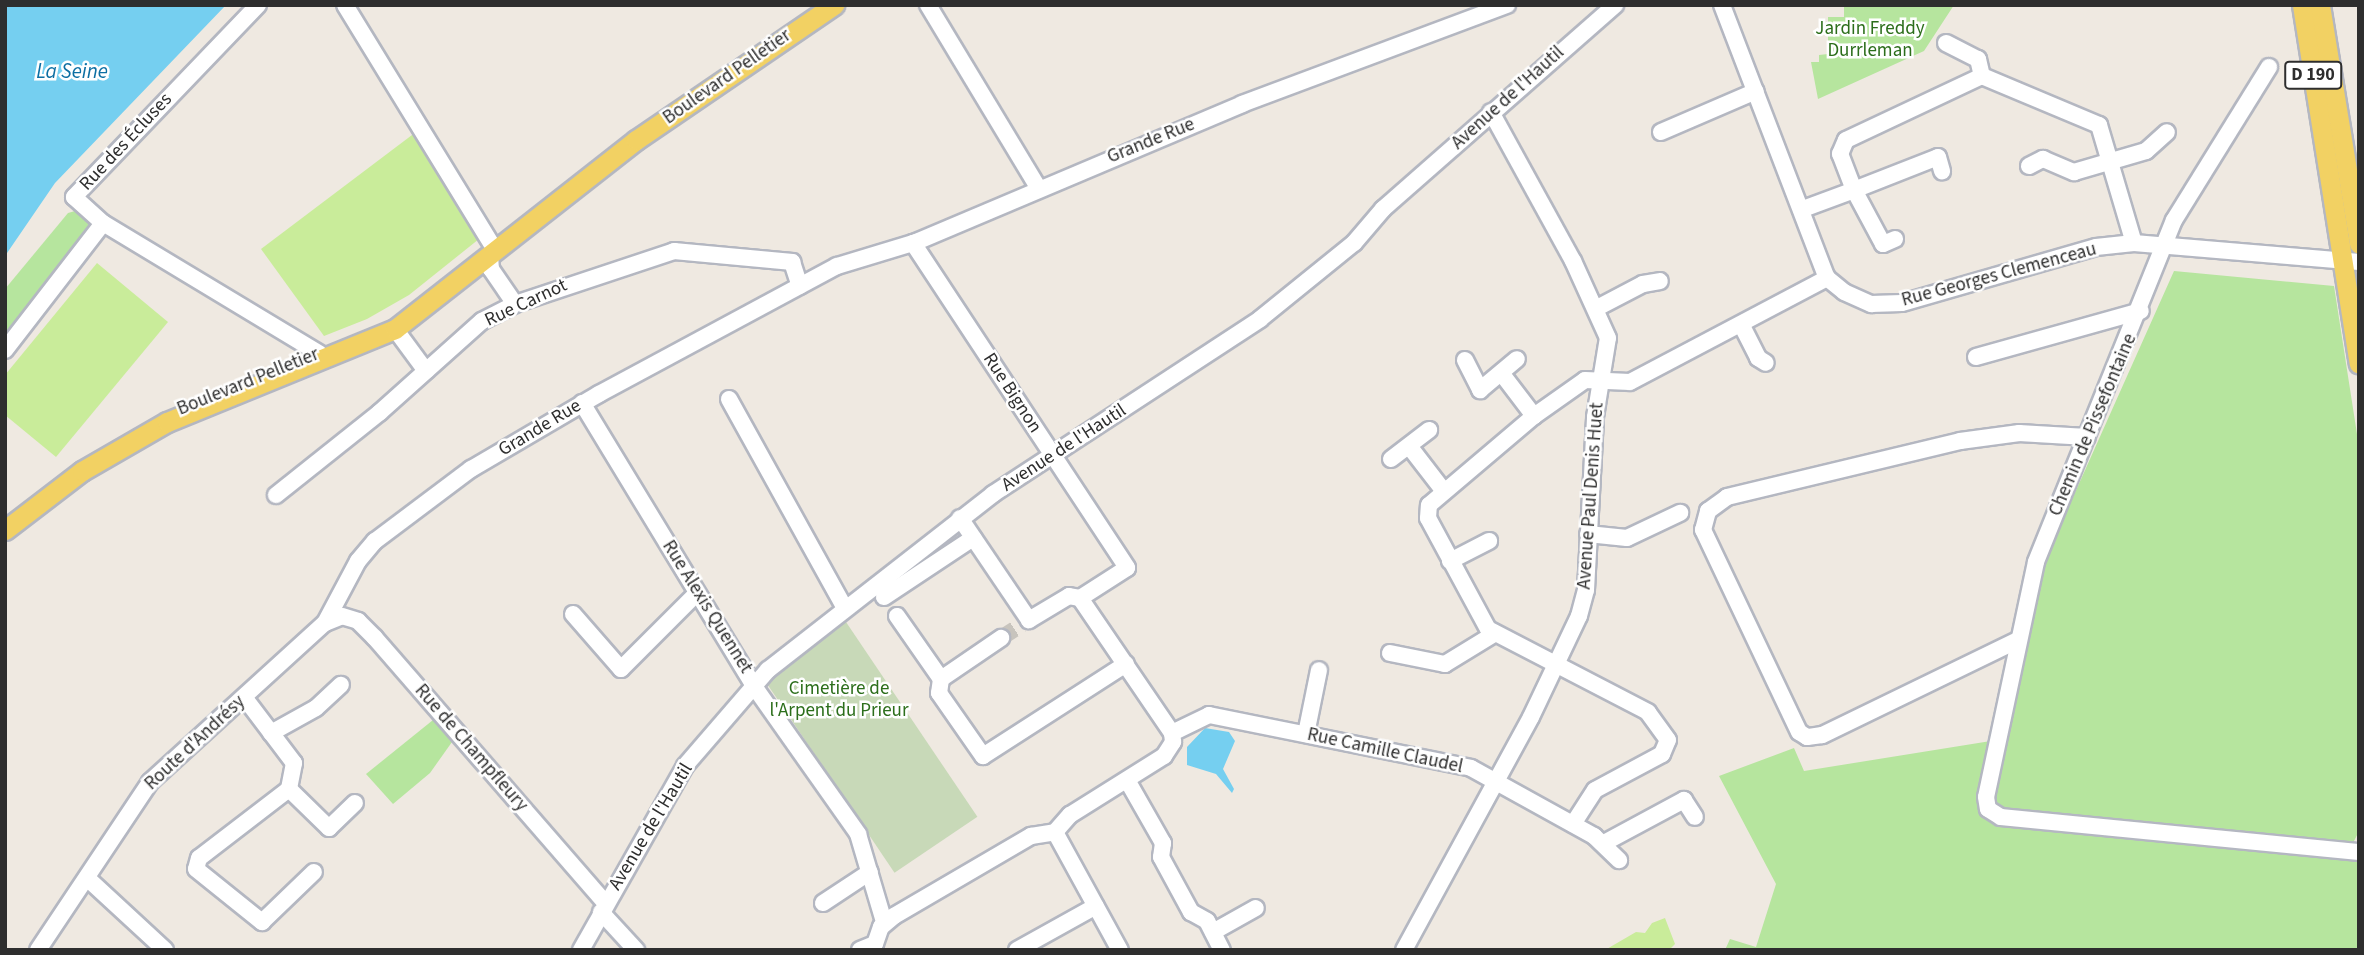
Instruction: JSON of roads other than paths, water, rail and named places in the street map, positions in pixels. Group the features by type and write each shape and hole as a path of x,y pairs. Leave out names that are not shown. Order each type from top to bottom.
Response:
{"main road":[{"name":"Boulevard Pelletier","path":"5,530 82,471 167,422 395,329 585,166 814,5"},
{"name":"Boulevard Pelletier","path":"5,522 75,466 128,435 175,411 320,354 390,322 636,140 834,5"},
{"name":"D 190","path":"2302,5 2351,261 2359,364"},
{"name":"D 190","path":"2320,5 2359,244"}],"street":[{"name":"Rue des Écluses","path":"103,223 74,197 258,5"},
{"path":"345,5 490,249 491,269 515,304"},
{"path":"928,5 1039,189"},
{"name":"Grande Rue","path":"325,623 362,555 402,517 471,469 582,403 837,266 913,243 1242,104 1507,5"},
{"name":"Avenue de l'Hautil","path":"886,600 960,518 1270,311 1354,243 1383,209 1491,112 1598,10 1615,5"},
{"path":"1573,824 1595,790 1662,754 1668,740 1648,712 1494,634 1450,561 1427,511 1443,490 1534,416 1585,380 1601,378 1630,382 1742,326 1827,278 1803,209 1722,5"},
{"path":"1946,43 1978,59 1982,75"},
{"name":"Chemin de Pissefontaine","path":"2269,67 2174,220 2141,310 2036,562 1991,770 1988,809 2001,817 2359,852"},
{"path":"1895,239 1883,244 1854,190 1840,154 1846,140 1982,75 2099,125 2134,243"},
{"path":"1661,132 1756,91"},
{"name":"Avenue Paul Denis Huet","path":"1404,950 1496,782 1556,666 1582,607 1601,378 1608,338 1597,308 1491,112"},
{"path":"2029,166 2043,159 2074,172 2111,163 2146,151 2167,132"},
{"path":"1803,209 1938,157 1942,171"},
{"path":"5,350 103,223 320,354"},
{"name":"Rue Bignon","path":"913,243 1127,568 1080,597"},
{"name":"Rue Georges Clemenceau","path":"1827,278 1844,292 1871,304 1902,303 2096,247 2134,243 2351,261"},
{"name":"Rue Carnot","path":"276,495 482,321 515,304 674,251 792,262 800,286"},
{"path":"1597,308 1643,284 1660,281"},
{"path":"1976,357 2141,310"},
{"path":"1742,326 1758,358 1766,363"},
{"path":"395,329 426,371"},
{"path":"1465,360 1480,390 1517,359"},
{"path":"1502,374 1534,416"},
{"path":"729,399 845,608"},
{"name":"Rue Alexis Quennet","path":"582,403 697,593 858,834 884,922"},
{"path":"1391,459 1429,430"},
{"path":"2018,640 1885,706 1807,737 1799,732 1703,530 1708,510 1727,498 1960,441 2019,433 2087,437"},
{"path":"1409,446 1443,490"},
{"path":"1588,534 1627,538 1680,513"},
{"path":"874,948 884,922 1031,836 1055,832 1070,815 1169,752 1172,733 1080,597 1069,596 1025,622 960,518"},
{"name":"Avenue de l'Hautil","path":"581,950 685,766 755,683 845,608 886,600 973,538"},
{"path":"1450,561 1489,541"},
{"path":"573,614 621,669 697,593"},
{"name":"Rue de Champfleury","path":"341,595 343,605 636,950"},
{"path":"886,600 940,679 939,693 983,757 1126,664"},
{"path":"325,623 342,616 358,621"},
{"name":"Route d'Andrésy","path":"38,950 150,782 325,623"},
{"path":"1390,653 1444,664 1494,634"},
{"path":"940,679 1001,638"},
{"path":"1306,734 1320,670"},
{"path":"271,733 316,708 341,685"},
{"path":"244,697 294,763 289,789 199,858 196,869 262,922 314,872"},
{"name":"Rue Camille Claudel","path":"1172,733 1209,715 1471,768 1604,843 1619,860"},
{"path":"1127,780 1163,843 1161,857 1191,912 1207,921 1222,950"},
{"path":"289,789 329,828 355,803"},
{"path":"1604,843 1684,800 1695,817"},
{"path":"1055,832 1120,950"},
{"path":"823,903 870,872"},
{"path":"87,878 165,950"},
{"path":"1017,950 1096,906"},
{"path":"1213,932 1256,908"}],"water":[{"name":"La Seine","path":"5,5 226,5 55,183 5,256"},
{"path":"1205,728 1229,732 1235,741 1223,769 1234,789 1232,793 1216,774 1187,765 1187,747"}],"tunnel":[{"path":"1001,638 1021,625"}],"park label":[{"name":"Jardin Freddy Durrleman","path":"1870,40"},
{"name":"Cimetière de l'Arpent du Prieur","path":"839,700"}]}
